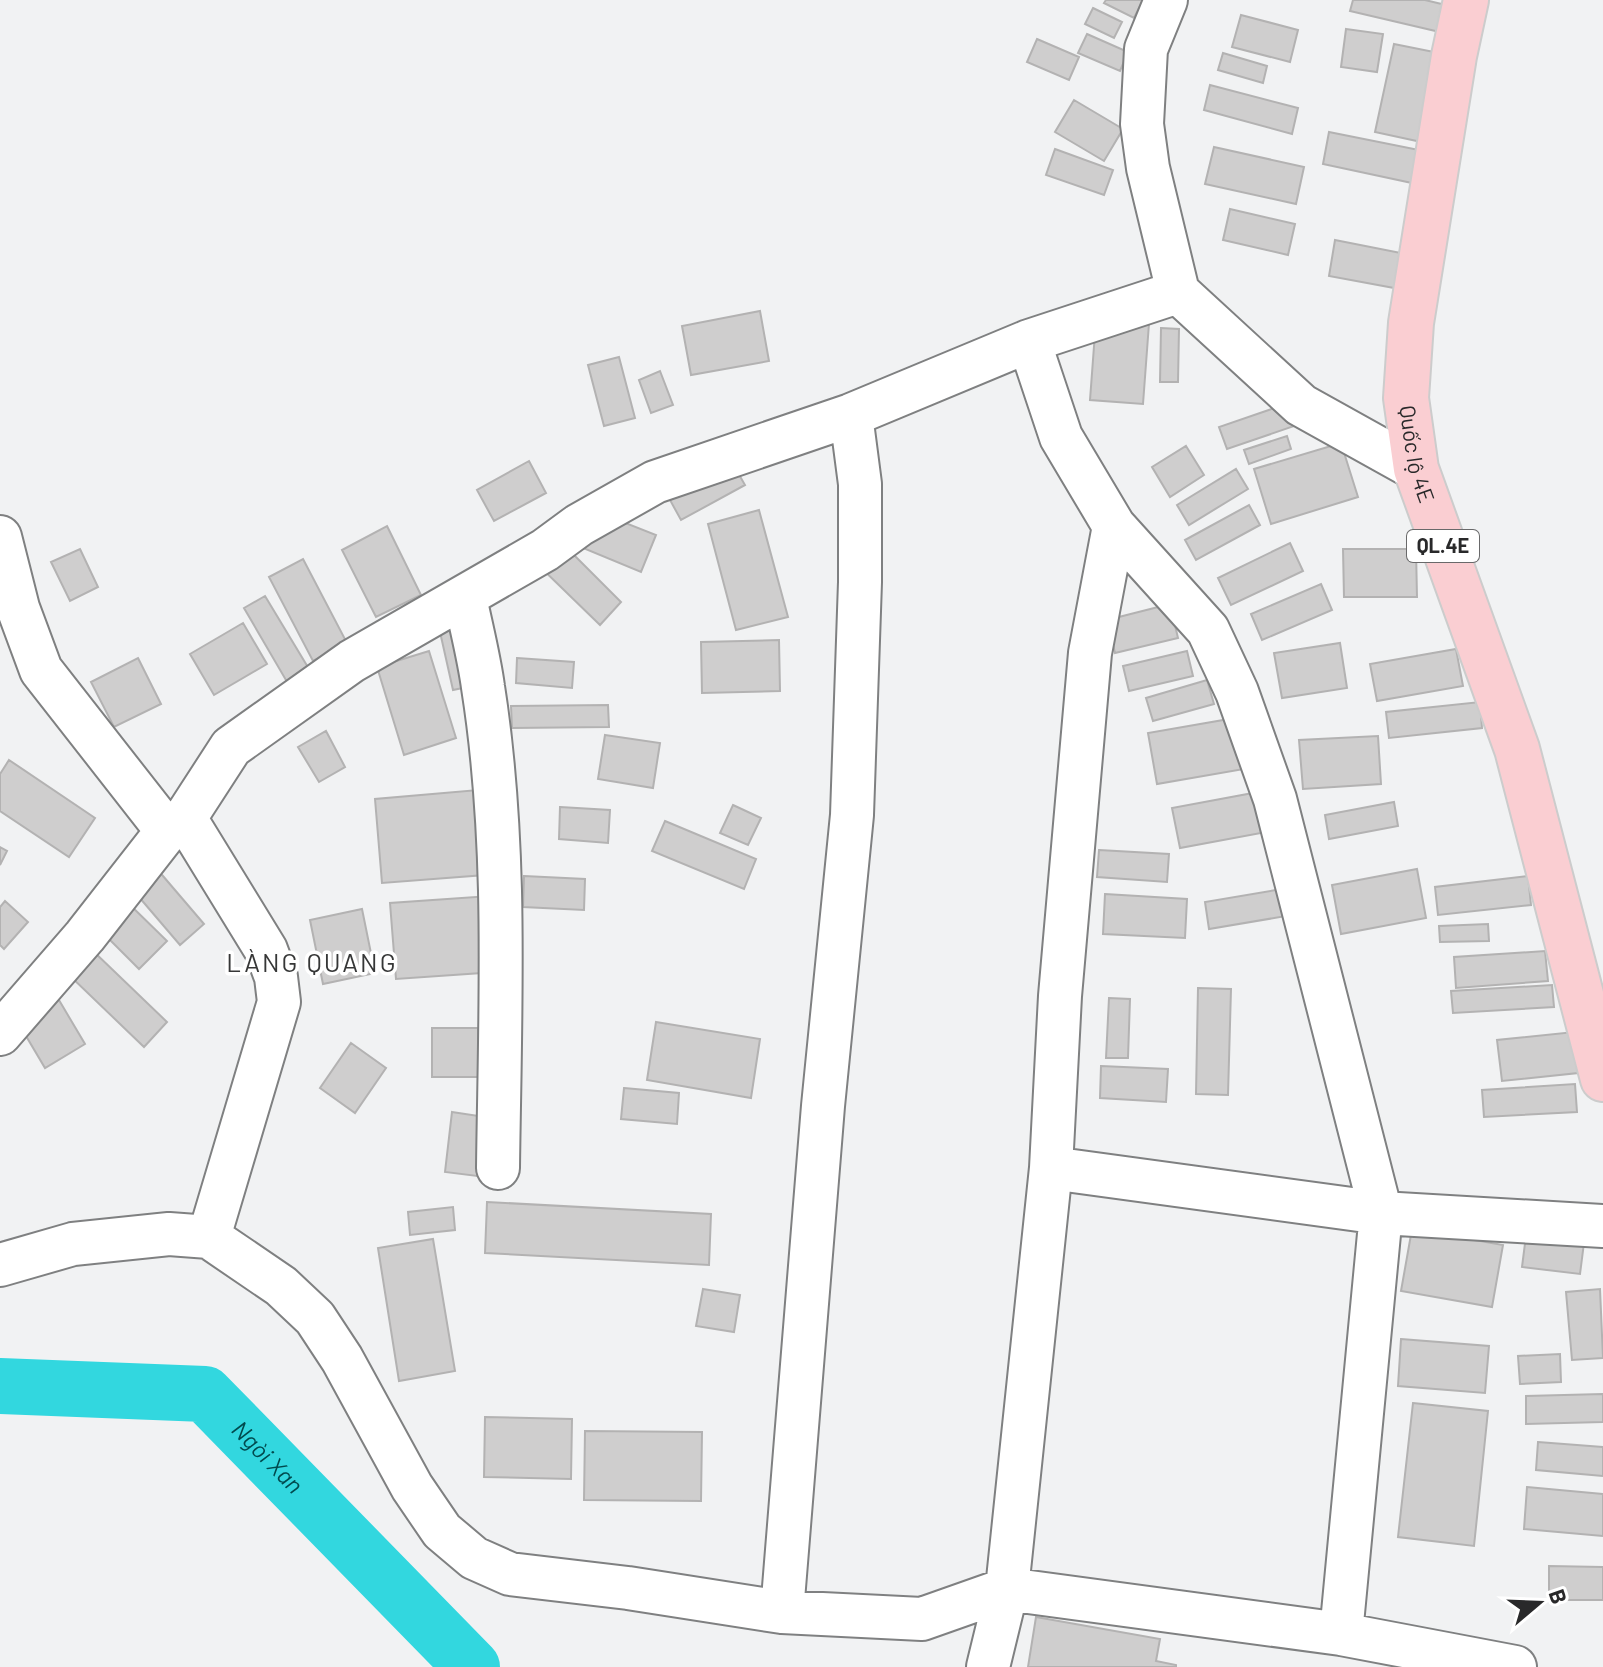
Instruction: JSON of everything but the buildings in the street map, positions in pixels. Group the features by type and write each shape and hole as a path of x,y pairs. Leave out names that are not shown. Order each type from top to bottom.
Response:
{"main road":[{"name":"Quốc lộ 4E","path":"1466,0 1454,56 1411,323 1406,398 1416,469 1517,749 1603,1079"}],"street":[{"path":"1166,0 1146,49 1142,124 1148,168 1178,292 1301,405 1416,469"},
{"path":"0,1034 176,824 231,747 352,661 545,550 579,525 655,482 851,415 1029,341 1178,292"},
{"path":"1029,341 1061,437 1114,526 1208,630 1237,692 1275,799 1381,1213 1341,1634"},
{"path":"791,1612 823,1106 852,815 860,484 851,415"},
{"path":"988,1667 1007,1589 1051,1168 1060,996 1090,653 1114,526"},
{"path":"0,537 18,608 41,670 176,824 266,950 276,977 279,1002 209,1237"},
{"path":"465,597 484,687 496,818 501,965 498,1168"},
{"path":"1051,1168 1381,1213 1603,1226"},
{"path":"0,1265 73,1244 169,1234 209,1237 281,1286 315,1318 342,1359 412,1487 442,1531 474,1558 510,1574 791,1612 922,1619 1007,1589 1341,1634 1515,1667"}],"waterway":[{"name":"Ngòi Xan","path":"0,1386 205,1394 472,1667"}],"district":[{"name":"LÀNG QUANG","path":"312,963"}]}
